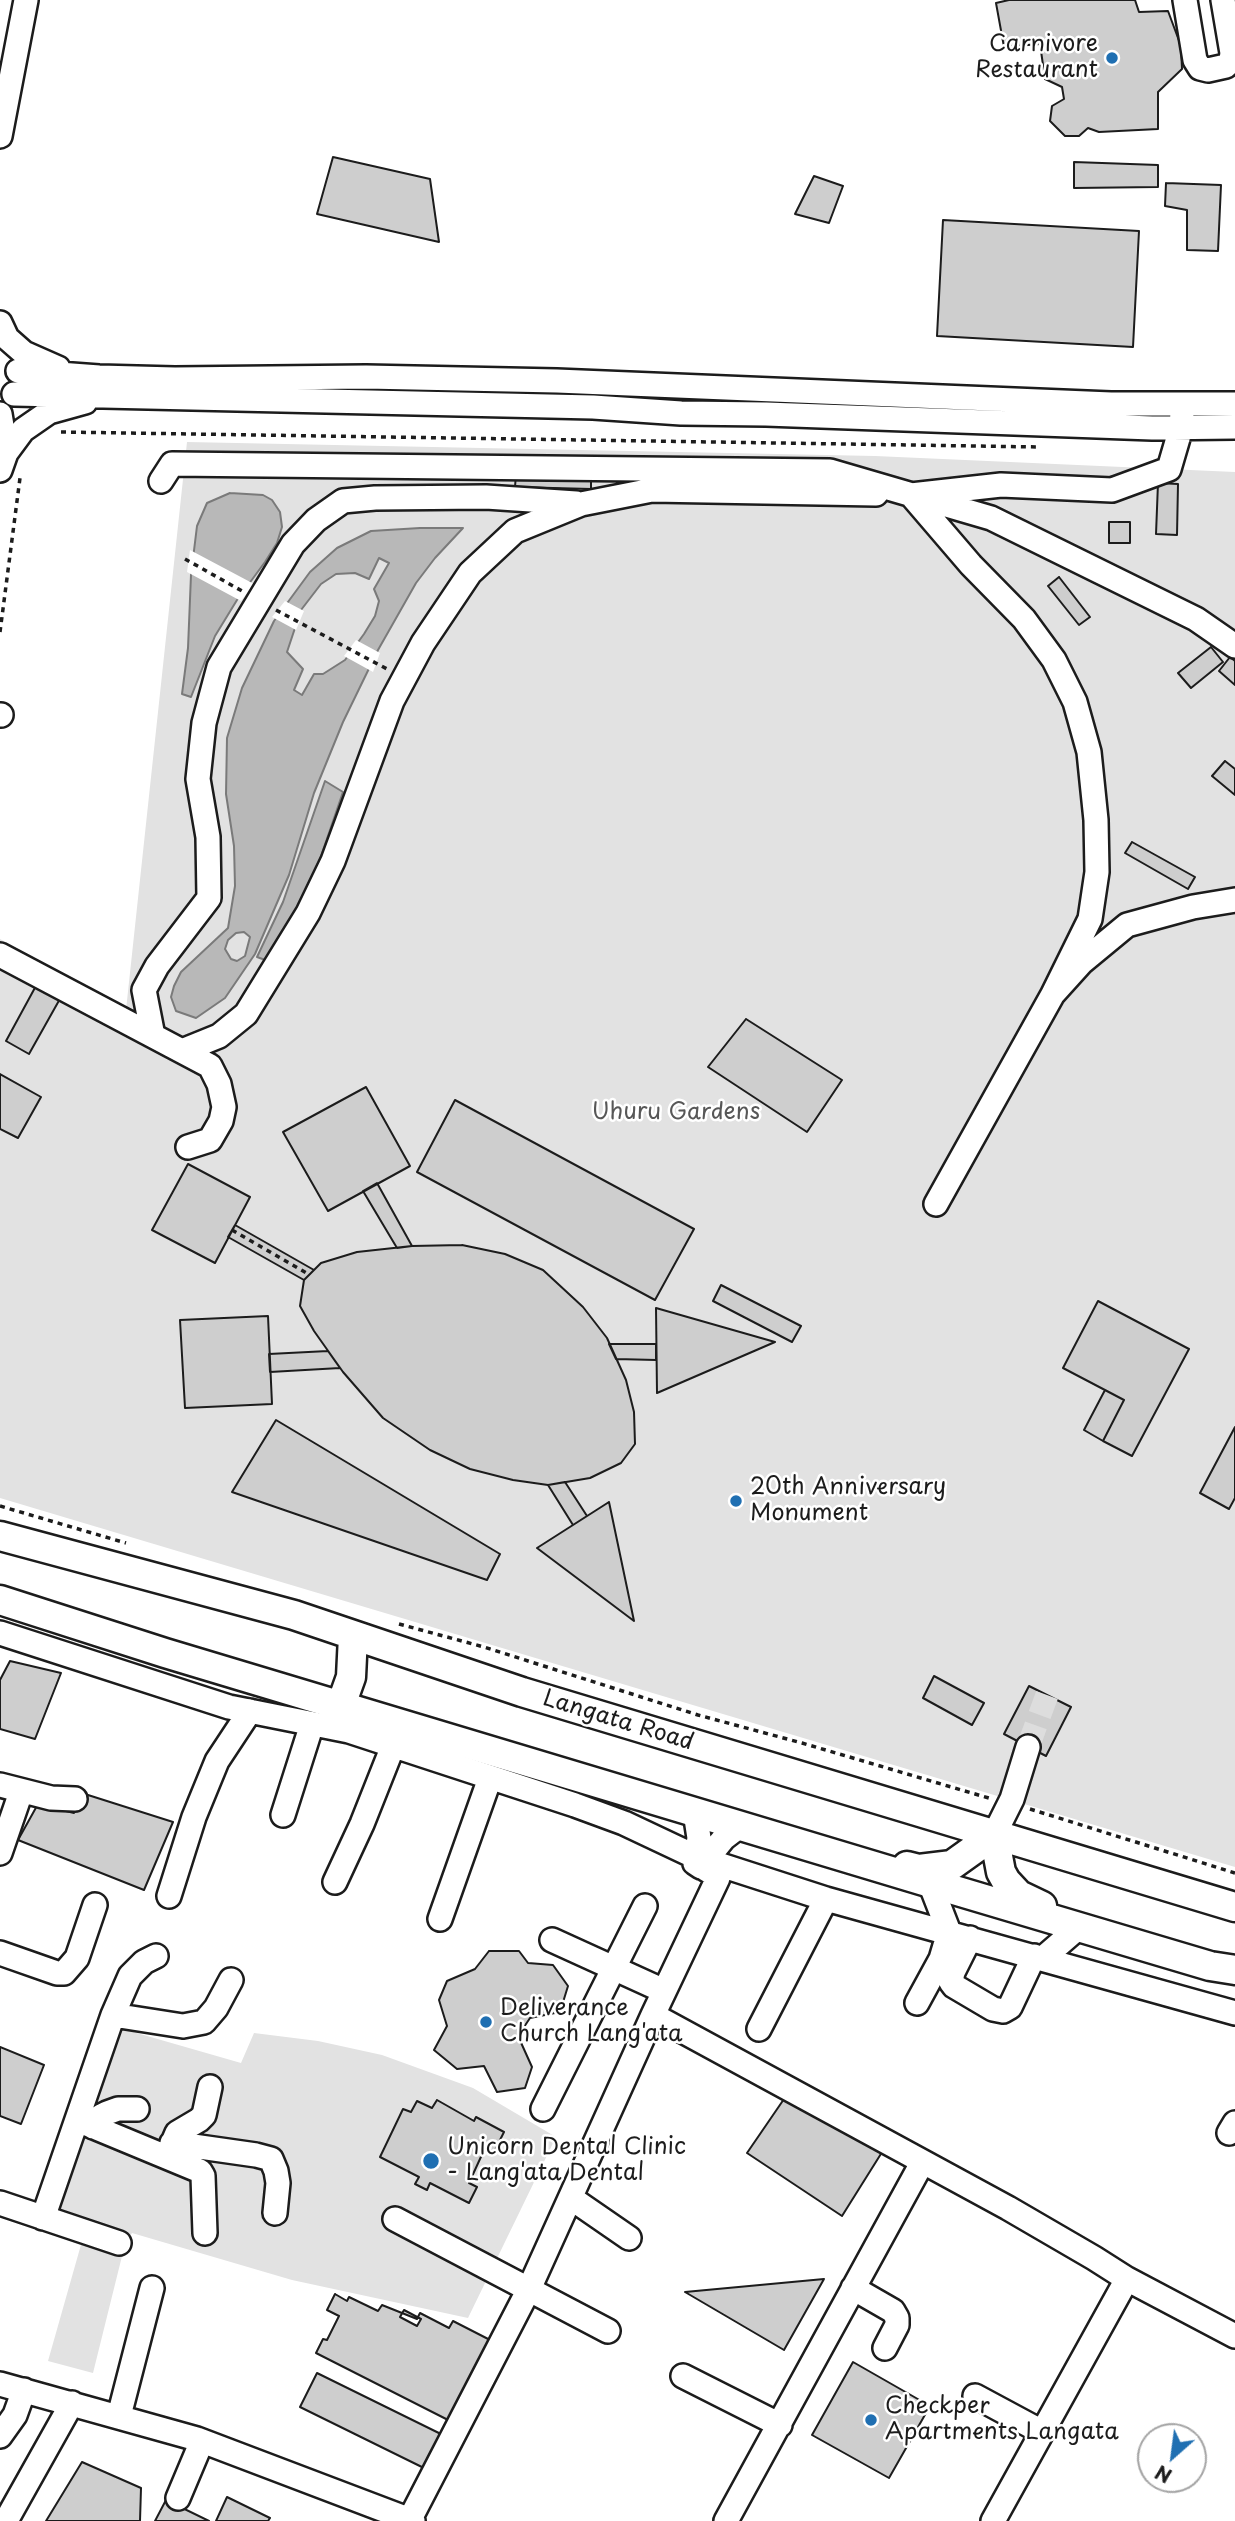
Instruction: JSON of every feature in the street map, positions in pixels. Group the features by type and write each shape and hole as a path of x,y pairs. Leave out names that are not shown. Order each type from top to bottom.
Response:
{"main road":[{"name":"Langata Road","path":"0,1536 293,1615 522,1692 1235,1908"},
{"path":"0,1600 165,1653 1222,1968"},
{"path":"341,1705 351,1677 353,1636"},
{"path":"811,1846 919,1869 936,1868 952,1866 994,1835 1002,1872 1011,1888 1019,1895 1033,1903 1222,1968"}],"street":[{"path":"0,136 26,0"},
{"path":"1185,0 1195,60 1200,68 1208,70 1226,66 1231,60 1223,0"},
{"path":"0,323 8,338 24,353 102,387"},
{"path":"0,347 10,355 18,371 19,380 7,400"},
{"path":"18,371 102,387 681,413 1181,428 1235,427"},
{"path":"7,400 102,387 366,377 544,381 1111,404 1235,404"},
{"path":"10,472 6,453 23,430 49,412 102,387"},
{"path":"927,420 928,396"},
{"path":"182,1051 219,1036 246,1014 308,913 333,860 392,701 404,678 470,573 515,531 581,504 652,490 911,495 1001,485 1112,490 1169,469 1181,428 1183,403"},
{"path":"0,414 0,442"},
{"path":"161,481 172,464 830,471 991,518 1196,619 1235,646"},
{"path":"911,495 971,565 1024,619 1054,660 1075,702 1089,752 1096,820 1097,872 1090,919 1053,994 936,1203"},
{"path":"153,1036 144,990 157,966 209,898 208,837 198,779 204,723 219,667 293,544 316,520 343,501 375,498 486,497 581,504"},
{"path":"1053,994 1081,963 1128,925 1193,907 1235,900"},
{"path":"0,955 210,1066 219,1084 224,1107 221,1121 210,1140 188,1147"},
{"path":"0,1633 250,1711 349,1731 624,1823 707,1865 1235,2013"},
{"path":"153,1682 165,1653"},
{"path":"169,1896 194,1817 217,1761 250,1711"},
{"path":"283,1815 312,1724"},
{"path":"335,1882 393,1746"},
{"path":"994,1835 1010,1804 1028,1747"},
{"path":"440,1919 490,1778"},
{"path":"0,1853 10,1788 75,1799"},
{"path":"695,1812 707,1865"},
{"path":"0,2384 202,2441 411,2521 529,2289 664,1991 707,1865 724,1838 741,1825"},
{"path":"930,1883 960,1936 951,1982 993,2009 1003,2011 1010,2007 1038,1958 1079,1927"},
{"path":"759,2029 826,1899"},
{"path":"0,1953 64,1973 77,1958 95,1905"},
{"path":"543,2109 645,1906"},
{"path":"916,2003 942,1959 960,1936"},
{"path":"552,1940 664,1991"},
{"path":"43,2218 85,2124 113,2015 130,1976 144,1962 156,1956"},
{"path":"113,2015 183,2026 204,2022 216,2008 231,1980"},
{"path":"653,2015 1052,2233 1127,2279 1235,2336"},
{"path":"170,2150 181,2129 204,2115 210,2087"},
{"path":"85,2124 118,2109 136,2109"},
{"path":"85,2124 170,2150 256,2155 271,2159 278,2183 275,2213"},
{"path":"170,2150 201,2171 205,2233"},
{"path":"726,2521 922,2163"},
{"path":"570,2198 629,2238"},
{"path":"1,2208 43,2218 119,2243"},
{"path":"395,2219 608,2331"},
{"path":"993,2521 1127,2279"},
{"path":"119,2416 152,2288"},
{"path":"853,2288 893,2311 897,2318 897,2325 885,2348"},
{"path":"683,2376 780,2425"},
{"path":"0,2436 15,2415 24,2390"},
{"path":"975,2396 1042,2432"},
{"path":"7,2519 72,2403"},
{"path":"178,2498 202,2441"}],"path":[{"path":"50,434 64,431 1050,447"},
{"path":"0,632 10,472"},
{"path":"185,559 404,678"},
{"path":"232,1230 310,1275"},
{"path":"0,1506 136,1546"},
{"path":"390,1621 1235,1873"}],"green space":[{"name":"Uhuru Gardens","path":"187,442 875,456 1235,472 1235,1867 0,1498 0,939 126,1010"},
{"path":"102,2023 241,2063 254,2033 318,2041 382,2055 473,2088 556,2137 468,2318 292,2280 132,2233 125,2244 93,2373 48,2361 88,2220 37,2203"}],"shaded area":[{"path":"230,493 263,495 272,500 280,512 282,527 277,543 215,636 191,697 182,694 197,526 207,503"},
{"path":"463,528 416,583 378,650 343,722 314,793 289,875 255,954 225,998 196,1018 176,1011 171,997 181,972 228,928 235,886 234,846 226,794 227,738 242,688 274,621 310,572 337,548 371,531","holes":["379,558 389,563 374,589 379,601 375,616 345,660 323,674 314,674 302,695 294,690 303,669 287,652 301,610 321,584 336,574 355,573 369,579","244,932 250,937 245,956 237,961 231,959 225,949 228,940 236,933"]},
{"path":"325,781 343,792 304,901 268,961 257,957 283,902"}],"pier":[{"path":"190,550 254,584 241,601 187,572"},
{"path":"285,601 304,611 296,630 272,617"},
{"path":"356,640 380,653 373,672 344,656"}],"building":[{"name":"Carnivore Restaurant","path":"1009,0 1135,0 1139,12 1168,11 1181,46 1182,69 1158,92 1158,129 1099,132 1088,128 1079,136 1065,136 1050,121 1052,106 1064,99 1062,87 1045,79 1040,44 1004,47 996,3"},
{"path":"333,157 430,179 439,242 317,214"},
{"path":"1074,162 1158,165 1158,187 1074,188"},
{"path":"814,176 843,186 829,223 795,214"},
{"path":"1166,183 1221,185 1218,251 1187,250 1187,210 1165,206"},
{"path":"943,220 1139,231 1133,347 937,336"},
{"path":"516,474 591,476 591,489 515,487"},
{"path":"1158,483 1178,484 1177,535 1156,534"},
{"path":"1109,522 1130,522 1130,543 1109,543"},
{"path":"1059,577 1090,617 1079,625 1048,586"},
{"path":"1211,647 1223,662 1191,688 1178,673"},
{"path":"1230,657 1235,661 1235,685 1219,671"},
{"path":"1225,761 1235,769 1235,795 1212,776"},
{"path":"1132,842 1195,877 1188,889 1125,853"},
{"path":"37,984 61,997 29,1054 6,1041"},
{"path":"746,1019 842,1080 807,1132 708,1067"},
{"path":"0,1074 41,1097 18,1138 0,1129"},
{"path":"366,1087 410,1166 328,1211 283,1132"},
{"path":"455,1100 694,1229 655,1300 417,1172"},
{"path":"188,1164 250,1197 215,1263 152,1230"},
{"path":"377,1183 412,1246 397,1248 363,1191"},
{"path":"235,1225 314,1270 304,1280 228,1237"},
{"path":"462,1245 505,1254 543,1270 583,1307 607,1338 626,1380 634,1412 635,1444 621,1463 590,1478 548,1485 513,1480 470,1469 430,1450 383,1418 343,1372 300,1306 304,1280 321,1263 357,1252 412,1246"},
{"path":"721,1285 801,1326 792,1342 713,1301"},
{"path":"1098,1301 1189,1349 1132,1456 1103,1441 1124,1400 1063,1368"},
{"path":"656,1308 775,1342 657,1393"},
{"path":"268,1316 272,1404 185,1408 180,1320"},
{"path":"609,1344 656,1344 656,1360 616,1359"},
{"path":"328,1351 340,1368 270,1372 269,1354"},
{"path":"1105,1390 1124,1400 1103,1441 1084,1430"},
{"path":"276,1420 500,1554 487,1580 232,1492"},
{"path":"1235,1427 1235,1498 1229,1509 1200,1493"},
{"path":"565,1482 587,1516 573,1525 548,1485"},
{"path":"609,1502 634,1621 537,1548"},
{"path":"10,1661 61,1673 35,1739 0,1729 0,1680"},
{"path":"934,1676 984,1703 972,1725 923,1698"},
{"path":"1029,1686 1071,1707 1046,1756 1004,1734"},
{"path":"88,1795 173,1822 144,1890 18,1840 38,1804 74,1813"},
{"name":"Deliverance Church Lang'ata","path":"489,1951 519,1951 528,1963 553,1965 568,1986 560,2012 530,2018 518,2036 532,2067 525,2088 497,2092 484,2066 457,2069 434,2050 447,2026 439,2000 447,1981 475,1969"},
{"path":"0,2047 44,2065 21,2124 0,2116"},
{"path":"784,2099 884,2149 842,2216 747,2153"},
{"path":"437,2100 474,2121 476,2117 504,2132 494,2152 485,2148 469,2183 477,2187 469,2203 430,2183 427,2190 415,2184 419,2177 380,2157 403,2109 411,2112 417,2101 432,2108"},
{"path":"824,2279 784,2350 685,2292"},
{"path":"335,2294 347,2301 349,2297 378,2311 382,2305 417,2319 420,2313 449,2328 453,2321 494,2342 454,2423 316,2353 323,2339 327,2340 339,2316 327,2310"},
{"path":"404,2310 421,2319 417,2326 400,2317"},
{"name":"Checkper Apartments Langata","path":"853,2362 930,2406 889,2478 812,2435"},
{"path":"317,2373 449,2438 432,2472 300,2407"},
{"path":"82,2462 141,2488 140,2521 46,2521"},
{"path":"227,2497 270,2518 268,2521 216,2521"},
{"path":"166,2500 209,2521 155,2521"}],"tunnel":[{"path":"1028,1747 1047,1695"}],"place":[{"name":"Carnivore Restaurant","path":"1112,58"},
{"name":"20th Anniversary Monument","path":"736,1501"},
{"name":"Deliverance Church Lang'ata","path":"486,2022"},
{"name":"Unicorn Dental Clinic - Lang'ata Dental","path":"431,2161"},
{"name":"Checkper Apartments Langata","path":"871,2420"}]}
